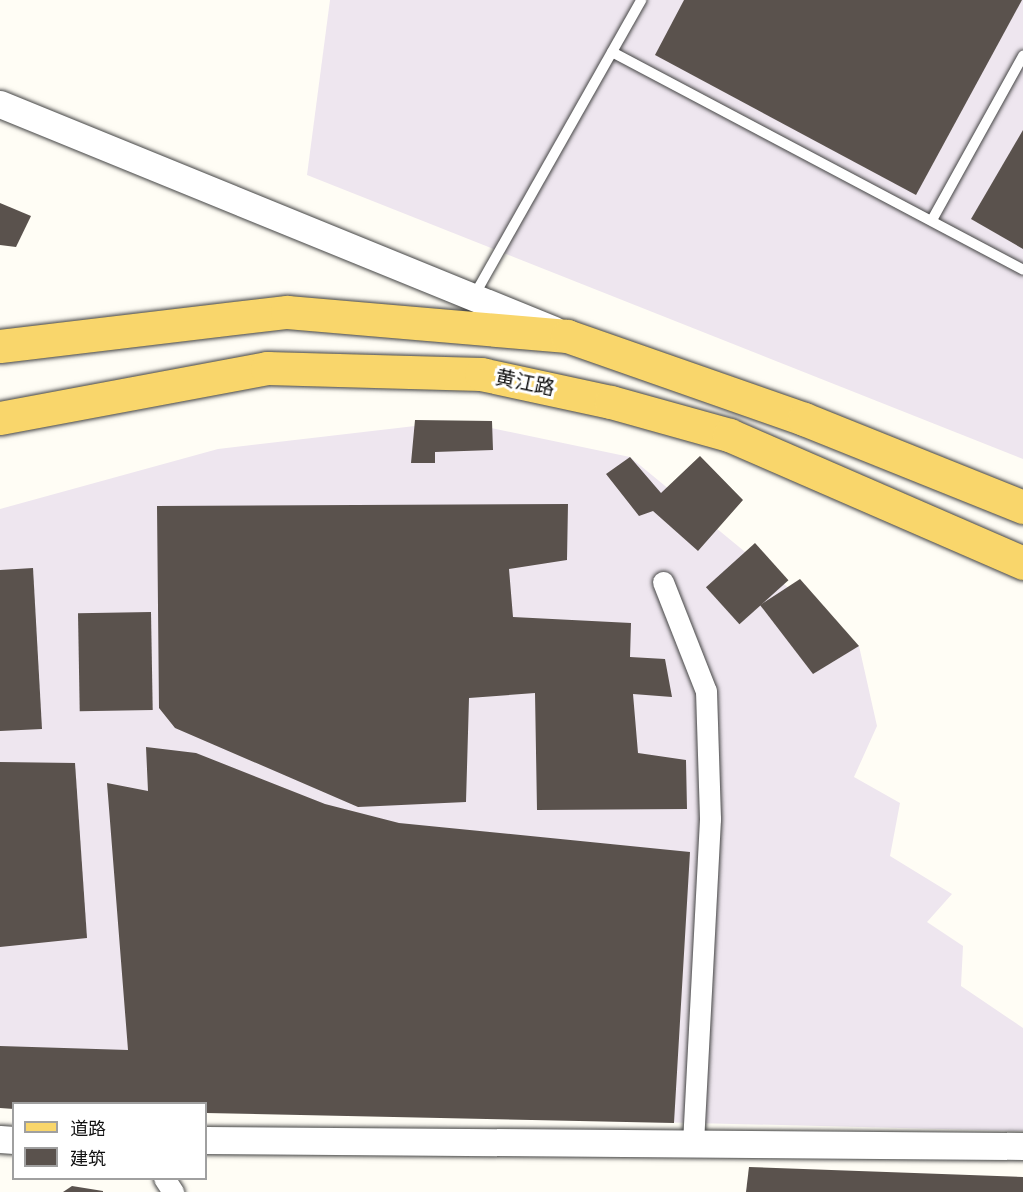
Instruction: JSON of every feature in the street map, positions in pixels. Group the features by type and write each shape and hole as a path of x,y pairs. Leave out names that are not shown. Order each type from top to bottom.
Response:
{"main road":[{"path":"0,346 288,312 567,336 804,419 1023,507"},
{"name":"黄江路","path":"0,418 267,368 481,374 611,402 729,435 1023,563"}],"street":[{"path":"0,104 475,294 567,336"},
{"path":"663,582 706,691 710,819 693,1141"},
{"path":"207,1140 693,1141 1023,1146"}],"lane":[{"path":"475,294 641,0"},
{"path":"612,52 1023,270"},
{"path":"932,220 1023,56"}],"shaded area":[{"path":"330,0 1023,0 1023,459 307,175"},
{"path":"458,421 630,457 859,646 877,726 854,777 900,803 890,856 952,894 927,922 963,946 961,986 1023,1028 1023,1131 207,1111 207,1102 12,1102 12,1106 0,1106 0,509 218,449"}],"building":[{"path":"684,0 1022,0 916,195 655,55"},
{"path":"1023,130 1023,249 971,219"},
{"path":"0,203 31,216 16,247 0,245"},
{"path":"415,420 492,421 493,450 435,452 435,463 411,463"},
{"path":"700,456 743,500 698,551 653,511 639,516 606,474 630,457 661,493"},
{"path":"568,504 567,560 509,569 513,617 631,623 630,657 665,659 672,697 633,694 638,753 686,760 687,809 537,810 535,693 469,698 466,802 358,807 175,728 159,708 157,506"},
{"path":"755,543 788,580 739,624 706,587"},
{"path":"33,568 42,729 0,731 0,570"},
{"path":"800,579 859,646 813,674 760,605"},
{"path":"151,612 153,710 80,711 78,613"},
{"path":"146,747 196,753 325,804 399,823 690,852 674,1123 207,1113 207,1102 12,1102 12,1109 0,1108 0,1046 128,1050 107,783 148,791"},
{"path":"0,762 75,763 87,938 0,947"},
{"path":"749,1167 1023,1177 1023,1192 746,1192"},
{"path":"72,1186 103,1191 103,1192 63,1192"}]}
